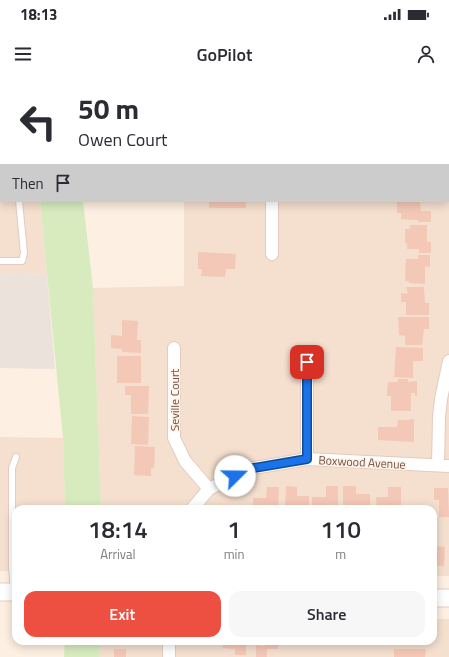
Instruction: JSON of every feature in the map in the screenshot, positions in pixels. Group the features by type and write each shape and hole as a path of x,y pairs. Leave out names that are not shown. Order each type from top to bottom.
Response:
{"main road":[{"path":"437,598 449,598"}],"street":[{"path":"272,202 272,254"},
{"name":"Seville Court","path":"174,348 174,438 185,461 209,490"},
{"path":"444,466 440,405 449,361"},
{"path":"307,362 307,459"},
{"name":"Boxwood Avenue","path":"196,505 209,490 248,469 307,459 444,466"},
{"path":"169,645 169,657"}],"lane":[{"path":"0,261 22,261 24,253 19,202"},
{"path":"10,592 12,567 12,468 16,457"}],"shaded area":[{"path":"0,202 40,202 47,275 0,273"},
{"path":"184,202 449,202 449,576 437,576 437,505 101,505 93,288 184,286"},
{"path":"0,273 47,275 55,369 0,368"},
{"path":"0,437 63,438 65,505 12,505 12,571 0,571"},
{"path":"437,619 449,619 449,657 99,657 99,645 437,645"}],"green space":[{"path":"40,202 83,202 93,288 101,505 65,505 63,438"},
{"path":"65,645 99,645 99,657 64,657"}],"building":[{"path":"209,202 246,202 246,208 209,208"},
{"path":"397,202 420,202 421,211 431,211 431,222 418,222 418,220 401,219 401,213 397,213"},
{"path":"410,225 427,225 427,242 431,242 431,253 419,253 419,249 407,249 407,243 405,243 405,229 410,229"},
{"path":"198,252 236,254 235,269 226,269 225,277 201,276 202,269 198,269"},
{"path":"418,255 430,255 430,267 425,266 425,284 409,283 409,281 405,281 406,259 418,259"},
{"path":"406,287 424,287 425,303 429,303 429,315 406,315 406,302 401,302 401,293 408,294"},
{"path":"398,317 429,317 429,329 424,329 422,345 405,345 405,336 399,335"},
{"path":"122,320 138,321 137,340 141,340 141,353 122,352 122,349 111,348 111,335 122,336"},
{"path":"396,347 423,348 423,361 413,361 413,378 394,377"},
{"path":"117,356 141,356 141,383 117,383"},
{"path":"398,379 408,379 408,382 417,381 417,396 415,396 415,393 411,393 411,411 391,411 391,396 387,396 388,382 398,382"},
{"path":"125,386 149,386 148,414 131,414 131,395 125,395"},
{"path":"132,416 149,417 148,445 131,444"},
{"path":"414,419 414,442 378,440 378,427 397,427 398,420"},
{"path":"135,446 155,447 154,468 151,468 151,476 134,475"},
{"path":"286,486 297,487 297,496 309,496 309,505 285,505"},
{"path":"326,486 338,486 338,505 312,505 312,497 326,497"},
{"path":"343,486 356,486 356,494 370,494 370,505 343,505"},
{"path":"267,487 279,487 278,505 253,505 253,498 266,498"},
{"path":"388,487 401,487 401,505 377,505 376,497 388,497"},
{"path":"434,488 448,488 449,517 439,517 439,500 434,500"},
{"path":"437,546 445,547 444,566 437,566"},
{"path":"223,645 246,645 246,655 235,655 235,649 223,648"},
{"path":"256,645 278,645 278,649 267,649 267,657 256,657"},
{"path":"114,649 126,649 126,657 114,657"},
{"path":"394,649 426,649 425,657 394,657"}],"route":[{"path":"235,476 248,469 307,459 307,362"}]}
